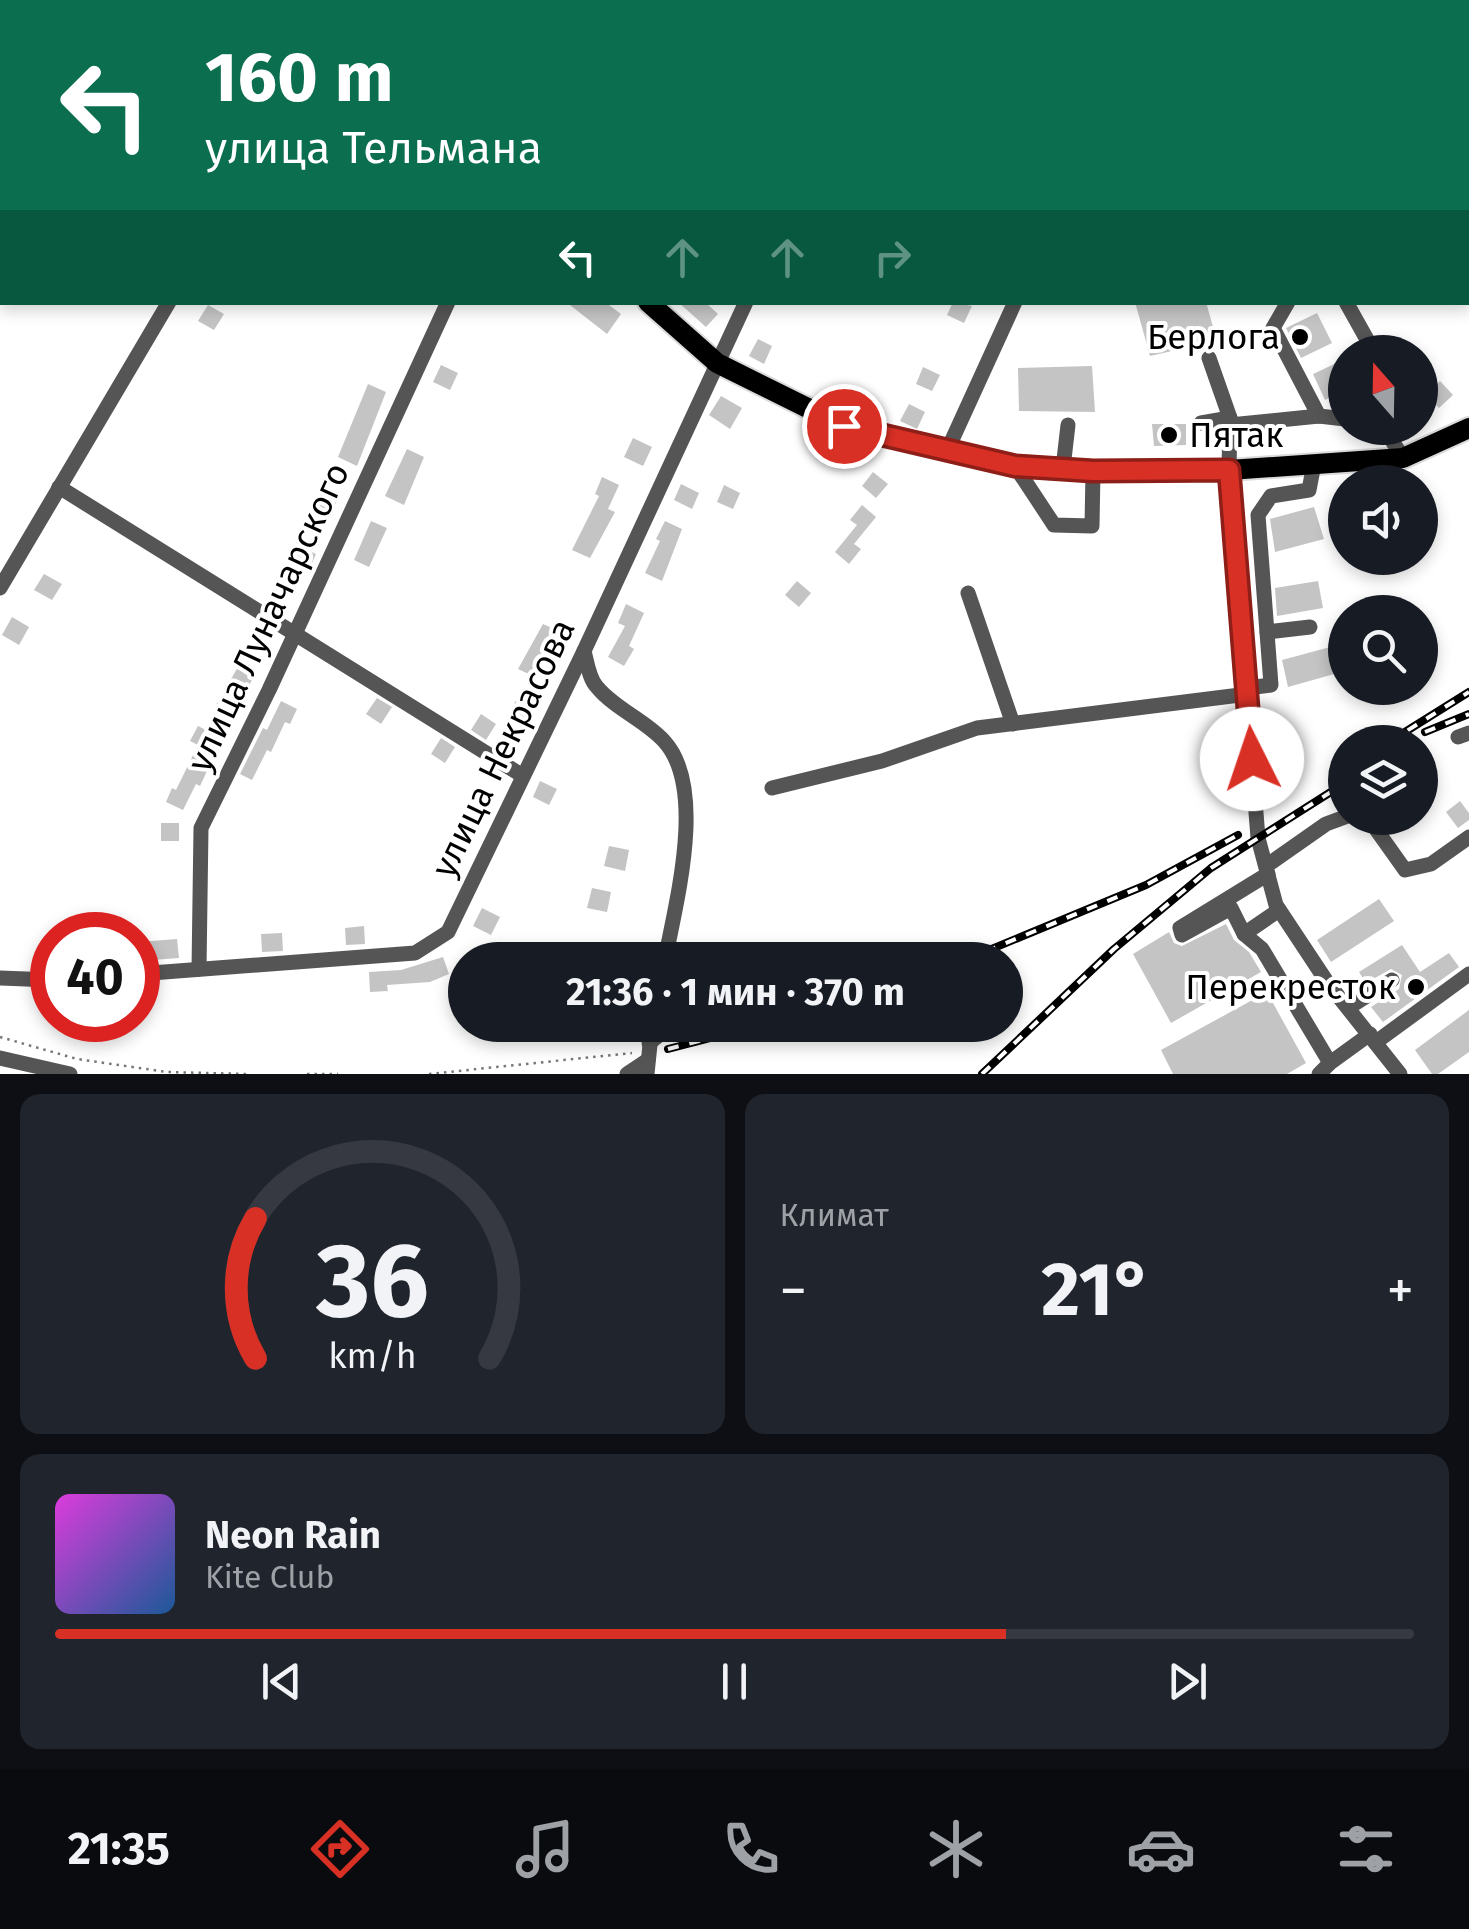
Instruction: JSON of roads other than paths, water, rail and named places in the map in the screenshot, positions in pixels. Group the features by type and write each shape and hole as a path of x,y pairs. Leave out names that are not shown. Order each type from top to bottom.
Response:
{"main road":[{"path":"651,305 717,363 844,426 1015,466 1093,471 1229,470 1403,458 1469,428"}],"street":[{"path":"0,588 167,305"},
{"name":"улица Луначарского","path":"200,969 200,828 447,305"},
{"name":"улица Некрасова","path":"160,972 416,953 448,932 745,305"},
{"path":"947,451 1013,305"},
{"path":"1286,305 1272,328 1319,416"},
{"path":"1348,305 1364,335"},
{"path":"1208,358 1230,421 1229,470 1258,838 1279,910 1327,982 1400,1074"},
{"path":"1200,423 1328,417"},
{"path":"1063,468 1068,426"},
{"path":"1395,445 1403,458"},
{"path":"1401,445 1403,458"},
{"path":"772,788 882,761 978,728 1271,685 1258,515 1271,496 1309,490 1314,464"},
{"path":"1015,466 1054,525 1092,526 1093,471"},
{"path":"59,487 524,776"},
{"path":"968,592 1013,724"},
{"path":"1267,632 1310,627"},
{"path":"584,651 594,685 663,740 679,762 686,788 688,822 668,942"},
{"path":"1328,823 1180,928 1182,935 1231,908 1244,934 1262,949 1324,1068 1469,974"},
{"path":"1380,835 1405,870 1432,864 1469,837"},
{"path":"1244,934 1279,910"},
{"path":"0,978 30,979"},
{"path":"1348,1008 1392,980"},
{"path":"628,1074 648,1057"},
{"path":"0,1058 70,1074"}],"railway":[{"path":"1416,725 1469,692"},
{"path":"1438,727 1469,714"},
{"path":"982,1074 1114,949 1211,868 1328,794"},
{"path":"1008,942 1146,885 1238,835"},
{"path":"668,1049 695,1042"}],"place":[{"name":"Берлога","path":"1300,337"},
{"name":"Пятак","path":"1169,435"},
{"name":"Перекресток","path":"1416,987"}]}
